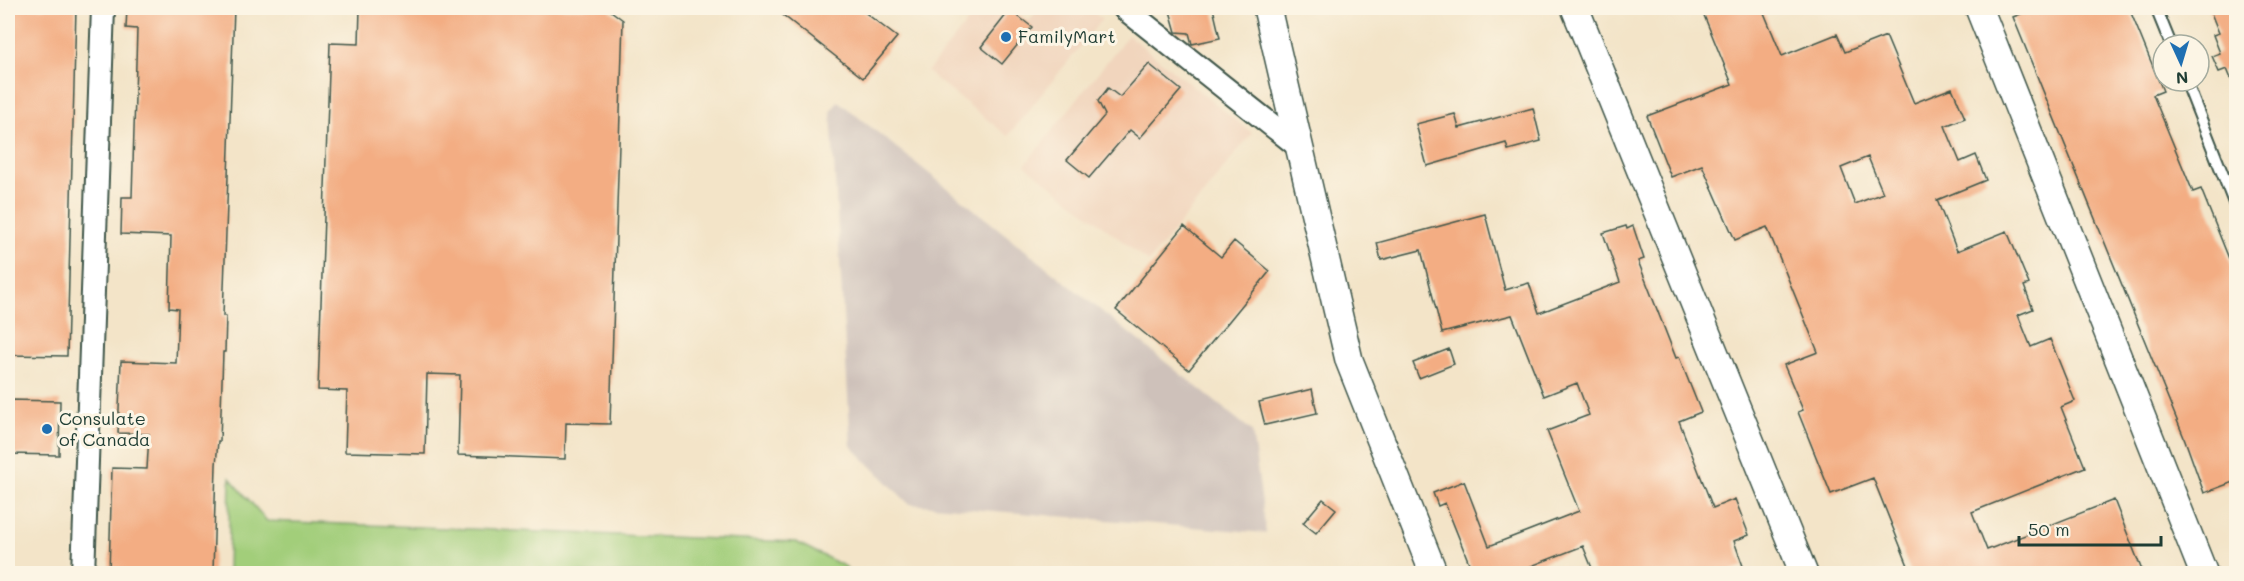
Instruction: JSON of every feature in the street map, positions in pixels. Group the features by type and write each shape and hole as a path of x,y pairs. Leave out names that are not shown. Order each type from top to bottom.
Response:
{"street":[{"path":"83,573 103,8"},
{"path":"1124,8 1298,146"},
{"path":"1267,8 1349,360 1434,573"},
{"path":"1575,8 1804,573"},
{"path":"1979,8 2204,573"}],"lane":[{"path":"2156,8 2166,33"},
{"path":"2191,93 2236,208"}],"shaded area":[{"path":"979,8 1012,8 1029,21 1040,8 1088,8 1102,19 1008,136 927,72"},
{"path":"1128,35 1252,133 1149,262 1025,165"},
{"path":"838,101 1252,431 1266,533 909,504 851,446 831,112"}],"green space":[{"path":"230,478 267,521 796,542 846,567 848,573 228,573"}],"building":[{"path":"8,8 76,8 67,356 8,355"},
{"path":"127,8 234,8 223,316 226,316 225,352 223,352 220,441 218,441 216,465 213,573 109,573 112,468 147,469 149,434 118,433 121,361 176,363 178,309 169,308 171,236 121,234 122,197 132,197 137,29 126,28"},
{"path":"360,8 607,8 623,20 610,424 566,423 565,459 458,455 460,375 427,374 425,454 345,452 347,391 318,390 330,43 359,44"},
{"path":"774,8 859,8 897,37 863,78"},
{"path":"1183,8 1213,8 1220,38 1192,44 1189,33 1176,32 1170,11"},
{"path":"1701,8 1762,8 1782,56 1837,34 1845,52 1886,36 1914,103 1952,88 1965,118 1945,126 1960,162 1976,155 1986,180 1937,200 1957,251 2007,231 2029,284 2024,286 2033,309 2018,315 2031,347 2050,339 2075,401 2061,407 2085,467 1972,512 1987,550 2114,500 2143,573 1911,573 1873,478 1831,494 1798,412 1803,410 1784,365 1818,352 1767,227 1735,240 1702,165 1671,177 1647,116 1732,84","holes":["1868,157 1883,193 1855,204 1841,168"]},
{"path":"2036,8 2129,8 2151,62 2151,93 2158,93 2153,95 2193,192 2201,189 2236,276 2236,481 2204,493 2185,440 2013,17"},
{"path":"2209,8 2236,8 2236,91 2227,69 2219,72 2212,56 2220,53 2213,35 2219,33"},
{"name":"FamilyMart","path":"1010,10 1032,27 1002,64 981,47"},
{"path":"1149,64 1181,90 1140,138 1130,130 1089,178 1067,160 1105,115 1098,101 1108,88 1120,97"},
{"path":"1533,108 1541,141 1508,150 1506,143 1427,166 1416,124 1455,114 1459,128"},
{"path":"1485,214 1505,290 1529,283 1539,313 1620,282 1603,233 1633,226 1644,259 1638,261 1676,358 1679,357 1701,412 1679,421 1713,508 1735,499 1749,535 1734,541 1743,566 1723,573 1594,573 1583,546 1513,573 1473,573 1445,503 1438,506 1433,493 1464,481 1489,546 1579,511 1547,431 1589,415 1577,383 1544,396 1512,315 1442,333 1421,250 1381,260 1377,243"},
{"path":"1184,226 1221,257 1234,241 1270,271 1189,370 1116,310"},
{"path":"1449,349 1454,364 1419,378 1413,363"},
{"path":"1312,389 1317,413 1265,425 1259,402"},
{"path":"8,400 60,401 59,455 8,454"},
{"path":"1323,499 1336,509 1316,533 1303,523"}],"place":[{"name":"FamilyMart","path":"1006,37"},
{"name":"Consulate of Canada","path":"47,429"}]}
